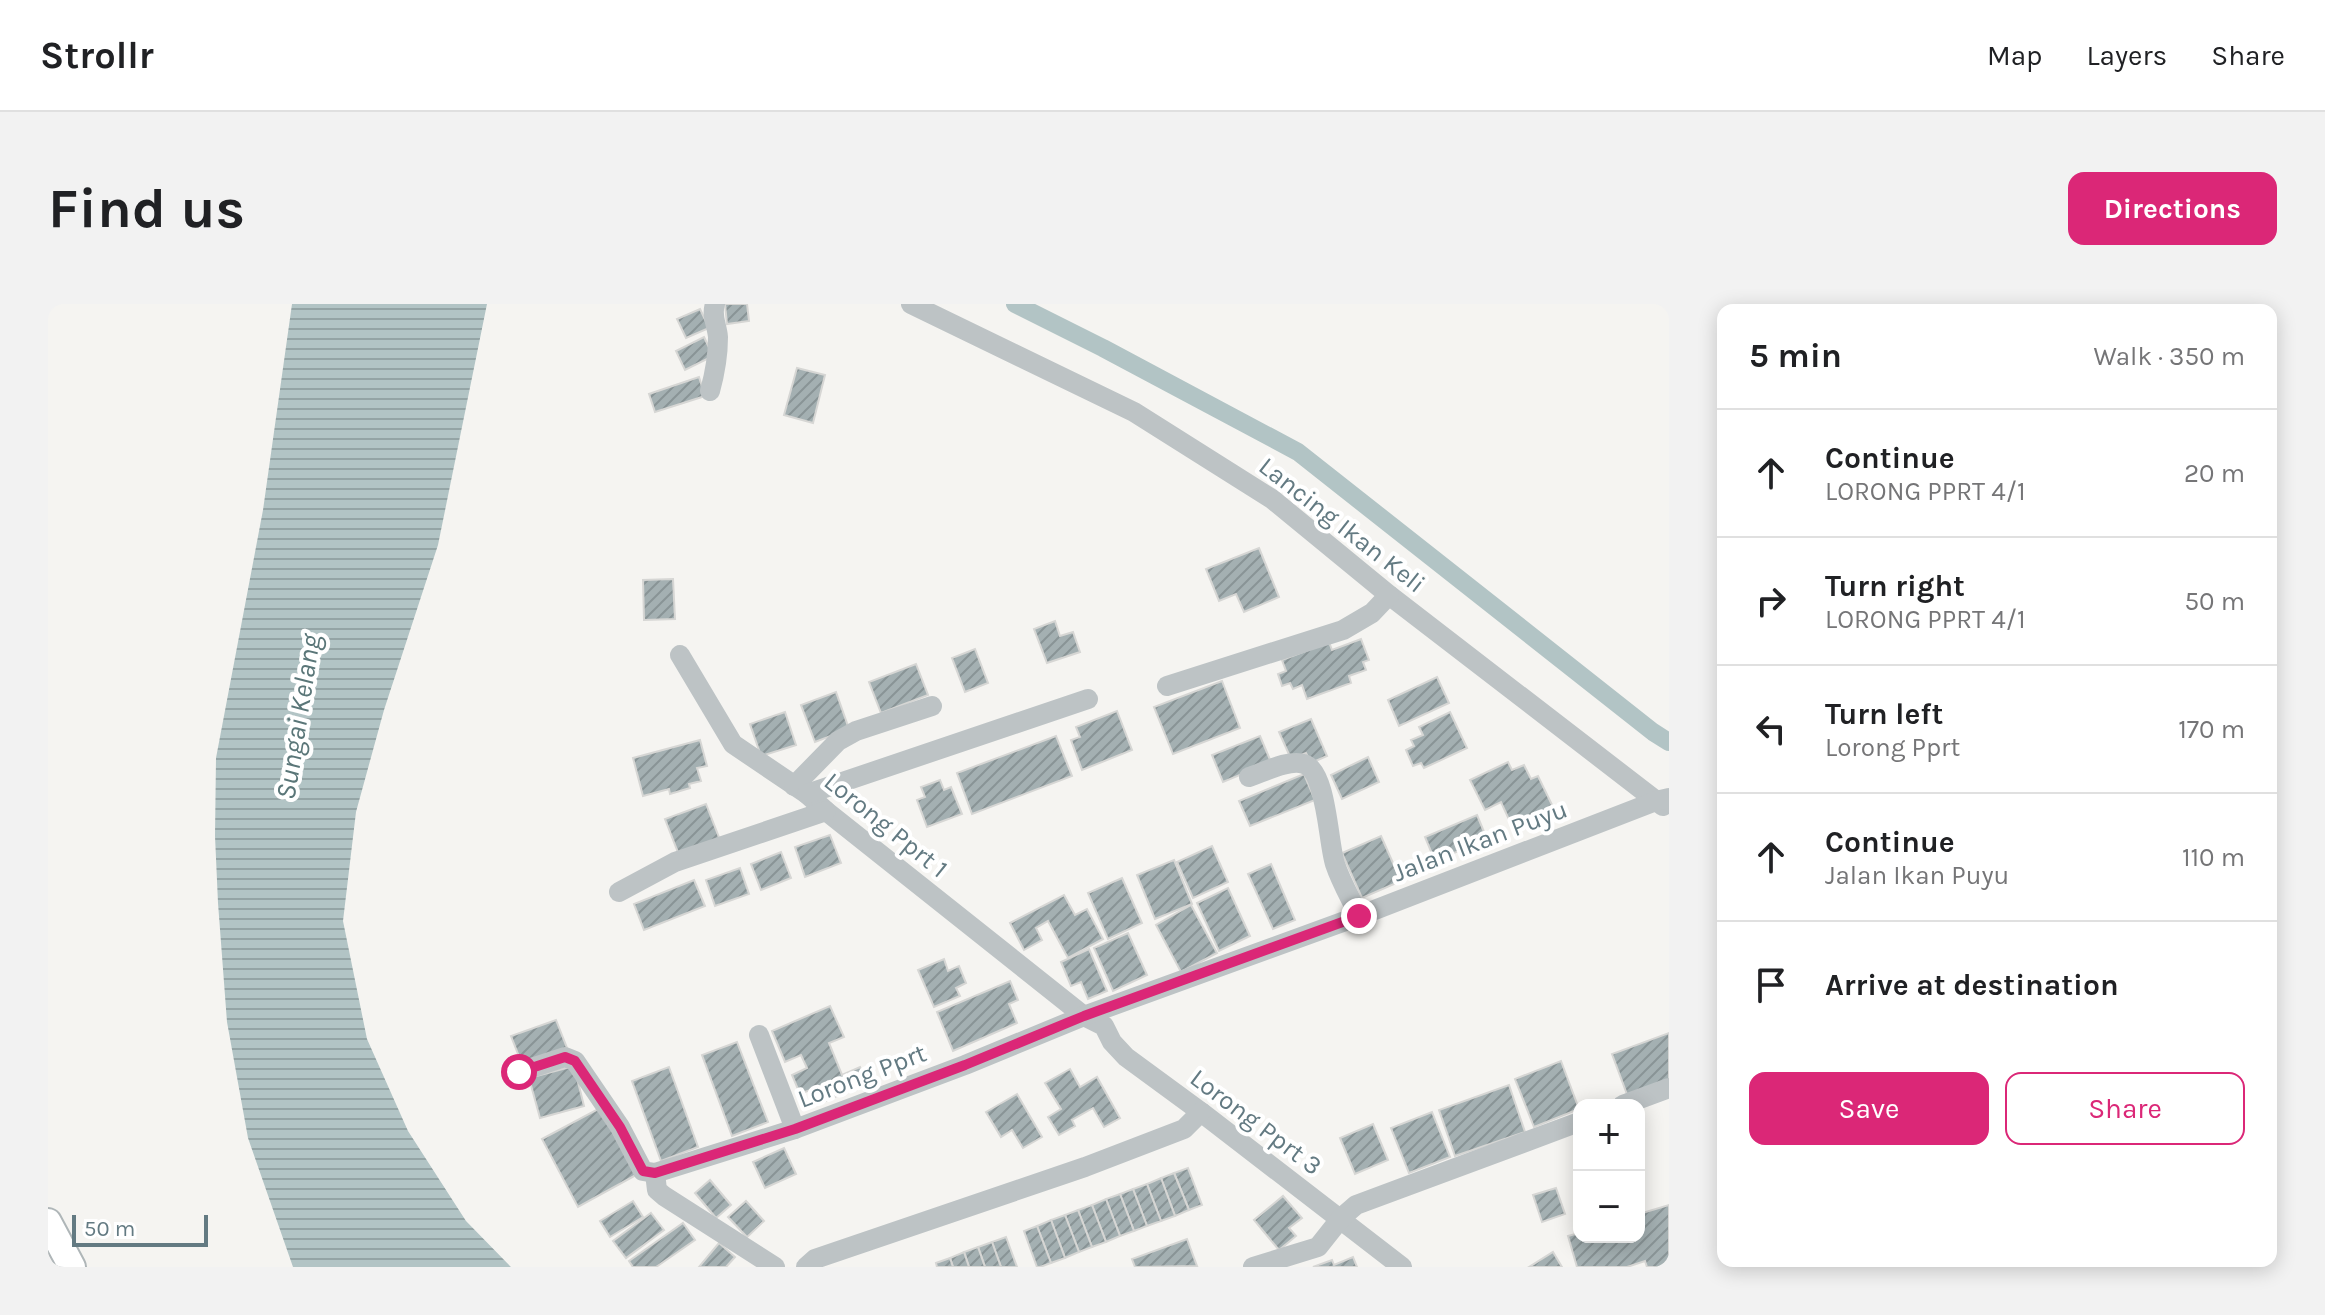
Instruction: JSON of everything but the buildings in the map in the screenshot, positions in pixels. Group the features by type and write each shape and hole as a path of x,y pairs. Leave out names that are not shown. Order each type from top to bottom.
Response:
{"main road":[{"path":"48,1222 72,1267"}],"street":[{"path":"710,391 718,334 712,311 715,304"},
{"name":"Lancing Ikan Keli","path":"911,304 1134,412 1272,499 1389,595 1665,803"},
{"path":"1167,686 1343,630 1372,613 1389,595"},
{"name":"Lorong Pprt 1","path":"680,655 733,744 801,790 1084,1016"},
{"path":"801,790 1088,699"},
{"path":"801,790 838,741 856,731 932,706"},
{"path":"1249,777 1289,764 1304,764 1313,770 1322,790 1335,863 1359,916"},
{"name":"Jalan Ikan Puyu","path":"1084,1016 1665,803"},
{"path":"619,892 675,862 826,811"},
{"name":"Lorong Pprt 3","path":"1084,1016 1104,1026 1112,1042 1126,1057 1402,1267"},
{"name":"Lorong Pprt","path":"655,1173 795,1129 1084,1016"},
{"path":"759,1035 795,1129"},
{"path":"519,1072 565,1057 575,1061 620,1127 643,1171 655,1173 657,1190 775,1267"},
{"path":"1639,1099 1669,1088"},
{"path":"806,1267 815,1259 1156,1140 1184,1129 1201,1112"},
{"path":"1253,1267 1318,1247 1341,1218 1356,1205 1573,1124"}],"water":[{"name":"Sungai Kelang","path":"292,304 487,304 438,545 384,710 356,812 343,921 367,1039 408,1131 466,1221 511,1267 293,1267 248,1138 227,1022 215,836 216,758 263,510"}],"waterway":[{"path":"1015,304 1298,452 1669,742"}],"route":[{"path":"519,1072 565,1057 575,1061 620,1127 643,1171 655,1173 795,1129 1084,1016 1359,916"}]}
